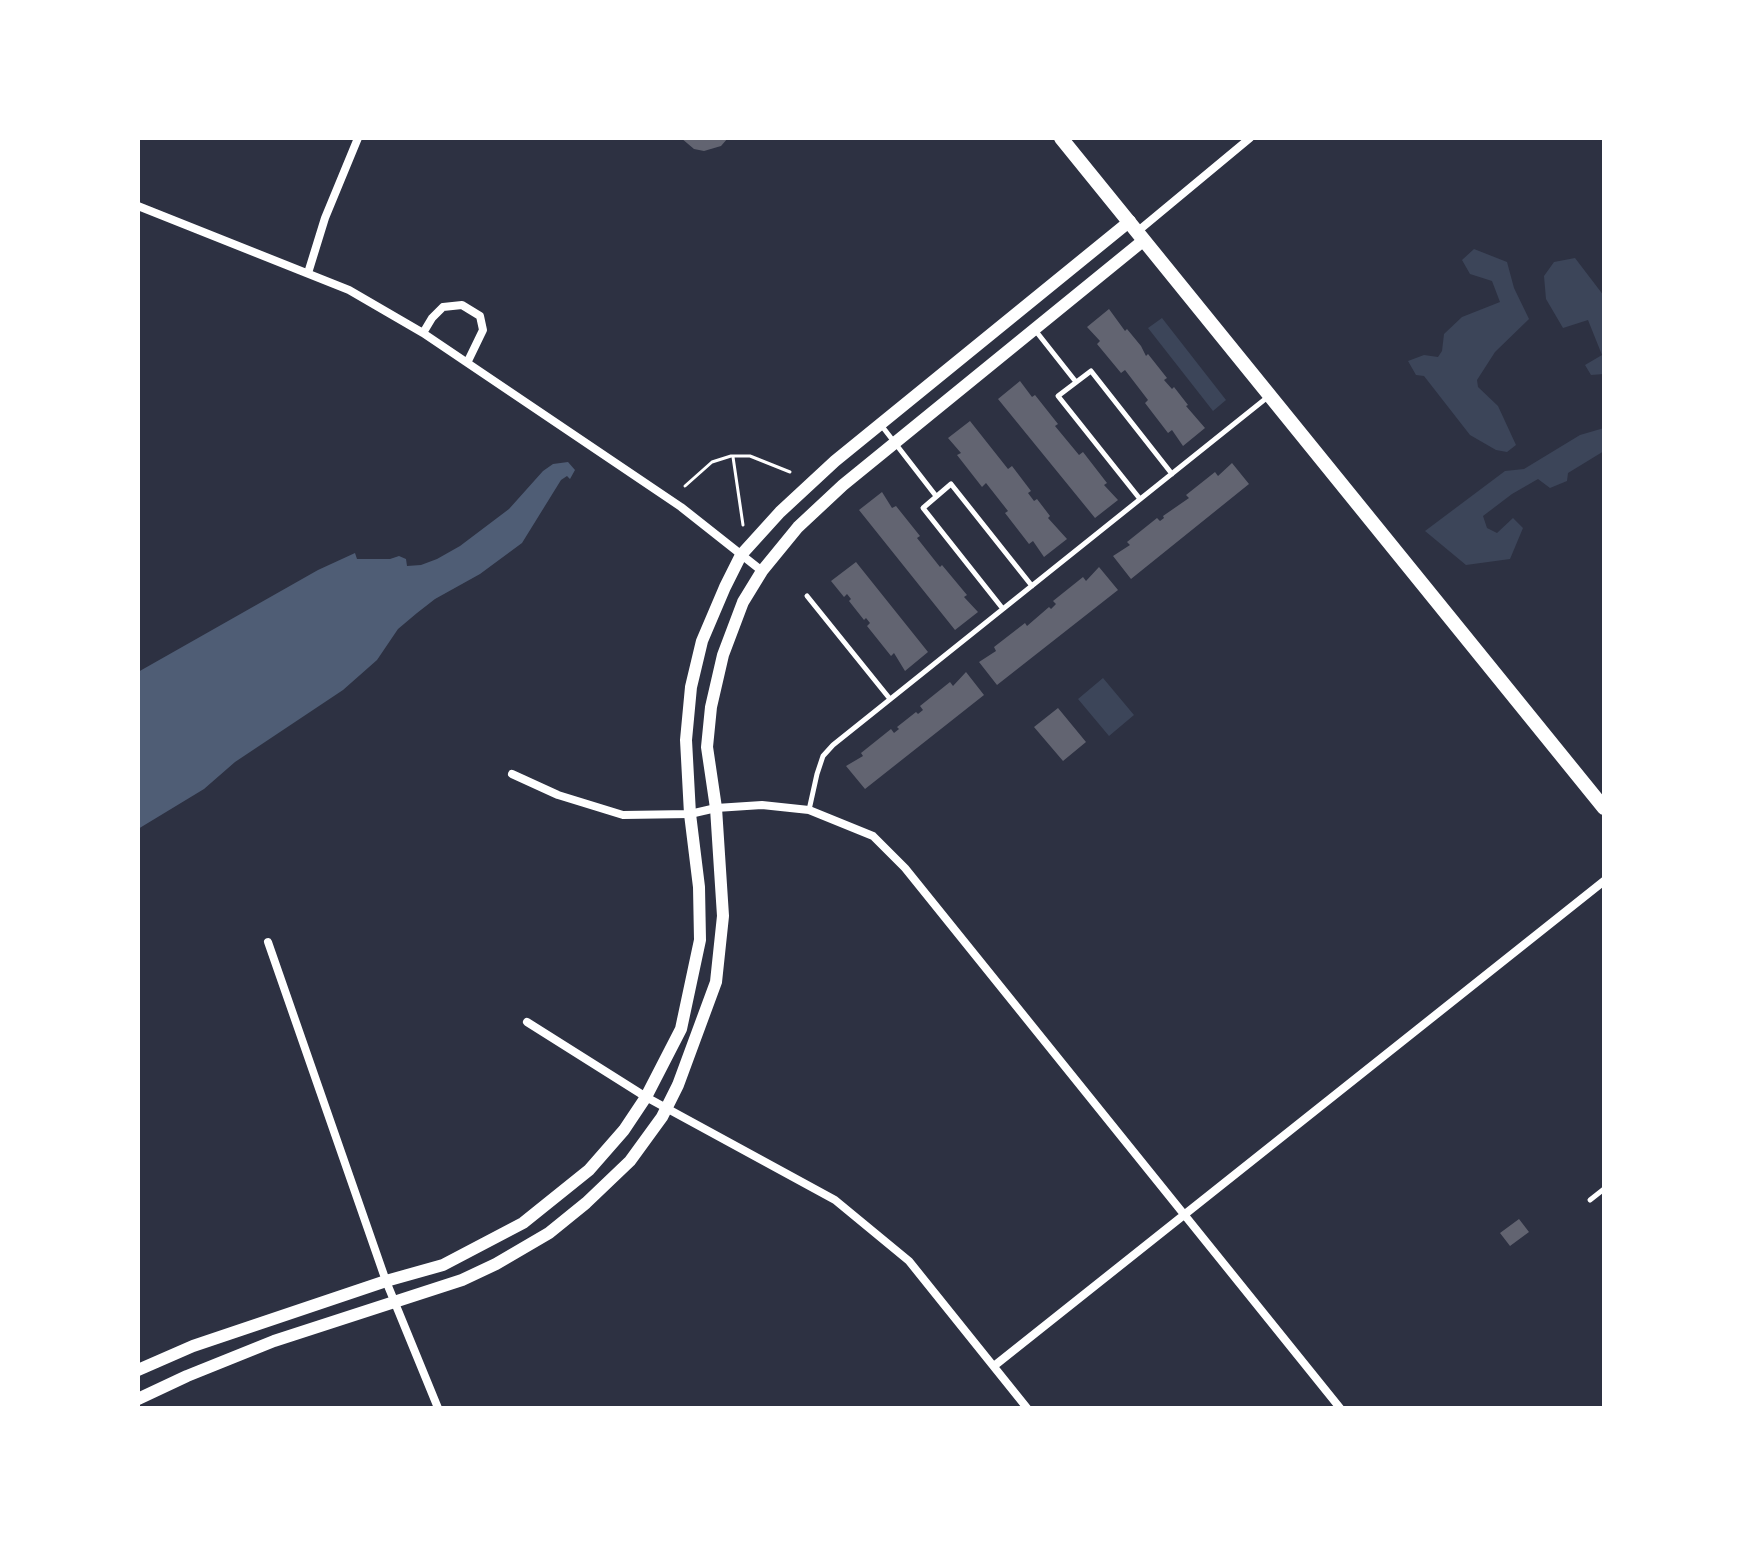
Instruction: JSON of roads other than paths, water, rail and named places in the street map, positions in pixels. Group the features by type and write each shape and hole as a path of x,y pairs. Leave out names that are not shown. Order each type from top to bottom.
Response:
{"main road":[{"path":"1061,138 1604,808"}],"street":[{"path":"308,273 325,218 358,138"},
{"path":"138,1370 193,1346 443,1265 523,1223 589,1170 624,1130 646,1097 681,1029 700,940 699,887 690,814 686,740 691,687 702,641 741,555 780,512 880,424 1137,231 1250,138"},
{"path":"138,206 349,290 423,333 681,507 762,571"},
{"path":"138,1399 274,1341 462,1280 549,1233 630,1161 667,1107 678,1085 716,982 723,916 716,808 707,747 711,707 723,655 743,602 762,571 798,527 843,485 1034,329 1137,231"},
{"path":"423,333 443,307 462,305 480,316 483,330 468,361"},
{"path":"512,774 558,795 623,815 690,814 716,808 762,805 809,810 873,836 905,868 1340,1408"},
{"path":"994,1366 1604,881"},
{"path":"268,942 394,1303 438,1408"},
{"path":"527,1022 646,1097 835,1200 909,1261 1027,1408"}],"lane":[{"path":"1034,329 1076,382"},
{"path":"1140,499 1058,396 1091,371 1172,474"},
{"path":"809,810 823,756 833,745 1270,395"},
{"path":"880,424 936,497"},
{"path":"1003,609 923,508 951,484 1032,586"},
{"path":"807,596 890,699"},
{"path":"1590,1200 1604,1189"}]}
